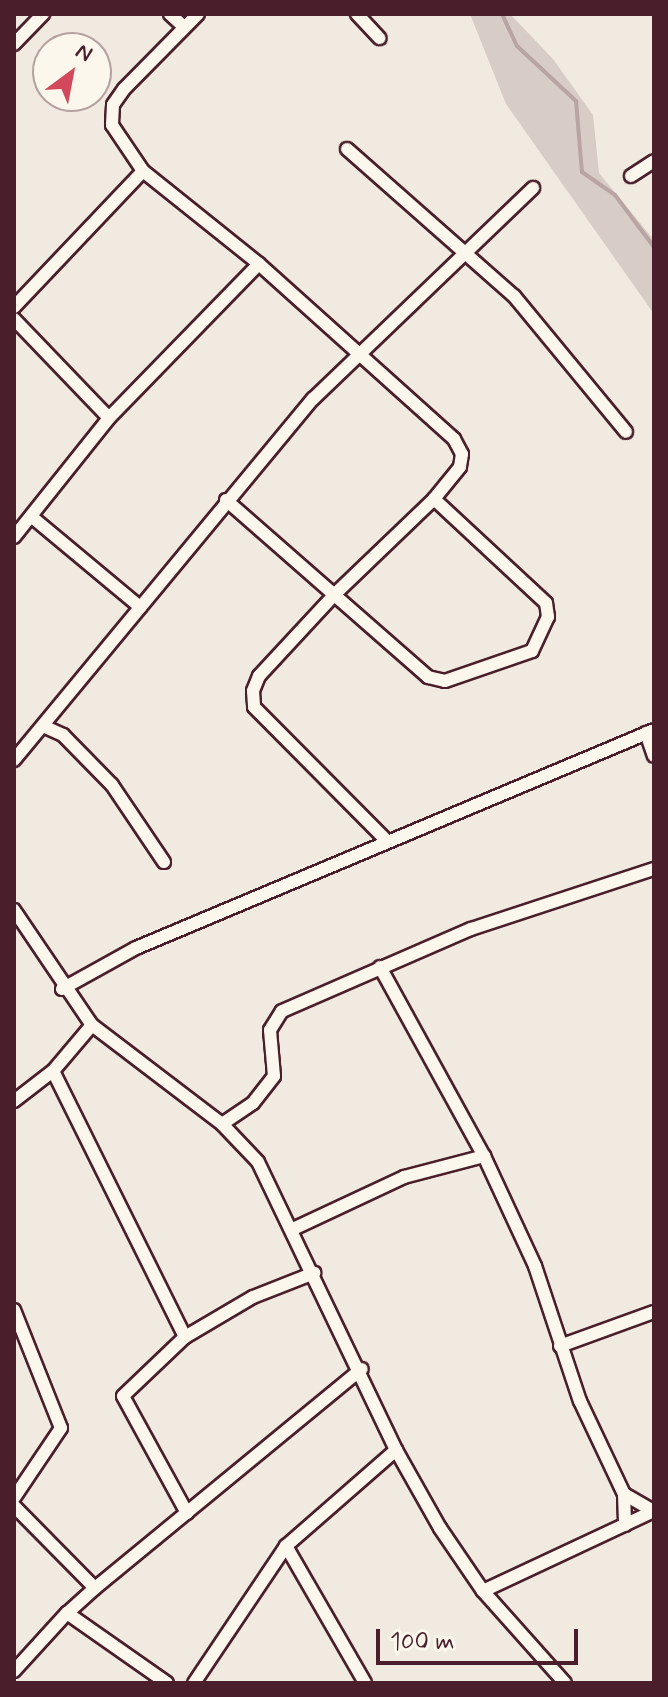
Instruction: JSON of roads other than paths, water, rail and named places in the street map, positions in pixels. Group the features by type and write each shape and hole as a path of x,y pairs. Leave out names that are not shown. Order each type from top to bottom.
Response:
{"street":[{"path":"14,44 43,14"},
{"path":"170,14 184,27"},
{"path":"198,14 113,105 112,125 143,171 259,264 454,439 462,454 460,467 434,499 335,594 259,676 254,707 386,840"},
{"path":"357,14 379,38"},
{"path":"347,149 463,253 563,349 626,432"},
{"path":"631,176 654,161"},
{"path":"14,307 143,171"},
{"path":"14,760 226,500 313,399 362,356 463,253 533,188"},
{"path":"14,537 109,418 259,264"},
{"path":"14,319 109,418"},
{"path":"226,500 428,677 463,678 532,651 545,634 546,603 434,499"},
{"path":"32,517 140,607"},
{"path":"43,726 63,735 104,775 164,862"},
{"path":"62,989 136,948 386,840 650,732 654,756"},
{"path":"222,1124 253,1103 274,1076 270,1030 282,1011 380,967 569,894 654,869"},
{"path":"14,910 62,989 92,1025 222,1124 258,1162 362,1369 396,1450 483,1591 565,1683"},
{"path":"380,967 484,1156 546,1293 560,1346 624,1494 625,1525"},
{"path":"14,1101 53,1071 92,1025"},
{"path":"53,1071 185,1337"},
{"path":"293,1229 404,1177 484,1156"},
{"path":"187,1513 123,1396 185,1337 253,1297 314,1273"},
{"path":"14,1310 61,1428 14,1498"},
{"path":"560,1346 654,1312"},
{"path":"14,1671 67,1613 95,1588 362,1369"},
{"path":"194,1683 286,1546 396,1450"},
{"path":"624,1494 654,1511"},
{"path":"14,1506 95,1588"},
{"path":"483,1591 654,1511"},
{"path":"286,1546 365,1683"},
{"path":"67,1613 167,1683"}],"waterway":[{"path":"502,14 517,46 576,101 582,172 615,195 654,247"}]}
